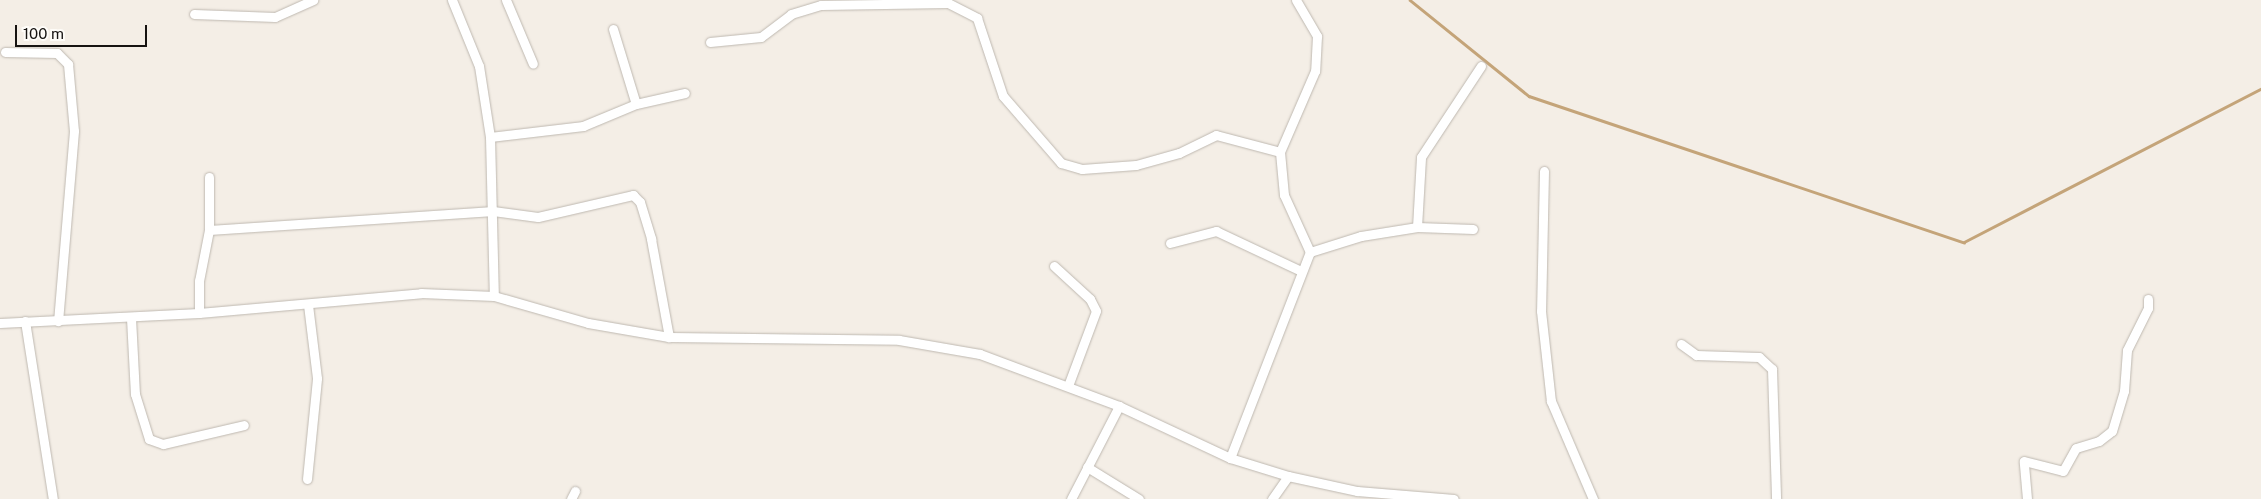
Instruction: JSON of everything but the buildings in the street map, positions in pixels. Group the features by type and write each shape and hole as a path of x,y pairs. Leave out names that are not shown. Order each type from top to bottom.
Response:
{"street":[{"path":"194,14 275,16 313,0"},
{"path":"452,0 478,66 490,137 494,296"},
{"path":"506,0 533,64"},
{"path":"1296,0 1317,36 1315,71 1280,152 1284,195 1310,252"},
{"path":"710,42 761,37 791,14 821,5 948,3 977,18 1003,96 1061,163 1082,168 1136,165 1179,153 1216,135 1280,152"},
{"path":"613,29 636,104"},
{"path":"5,52 57,53 68,64 74,132 58,321"},
{"path":"1417,227 1421,158 1481,66"},
{"path":"490,137 583,126 636,104 685,93"},
{"path":"1544,171 1541,311 1551,401 1593,499"},
{"path":"200,313 199,281 209,230 208,177"},
{"path":"209,230 493,211 538,217 623,196 637,198 651,239 669,337"},
{"path":"1230,458 1301,271 1310,252 1361,236 1417,227 1473,229"},
{"path":"1170,243 1216,231 1301,271"},
{"path":"1054,266 1090,299 1096,311 1068,386"},
{"path":"0,323 131,318 308,305 422,293 494,296 588,323 669,337 899,340 980,354 1119,406 1230,458 1288,476 1356,491 1454,499"},
{"path":"2027,499 2024,461 2063,471 2076,448 2099,441 2112,431 2124,391 2127,350 2148,308 2148,298"},
{"path":"307,479 317,378 308,305"},
{"path":"131,318 135,394 149,439 163,444 244,425"},
{"path":"25,321 53,499"},
{"path":"1681,344 1696,355 1759,357 1772,369 1776,499"},
{"path":"1071,499 1119,406"},
{"path":"1088,467 1138,499"},
{"path":"1272,499 1288,476"}],"waterway":[{"path":"1410,0 1529,96 1964,242 2261,89"}]}
